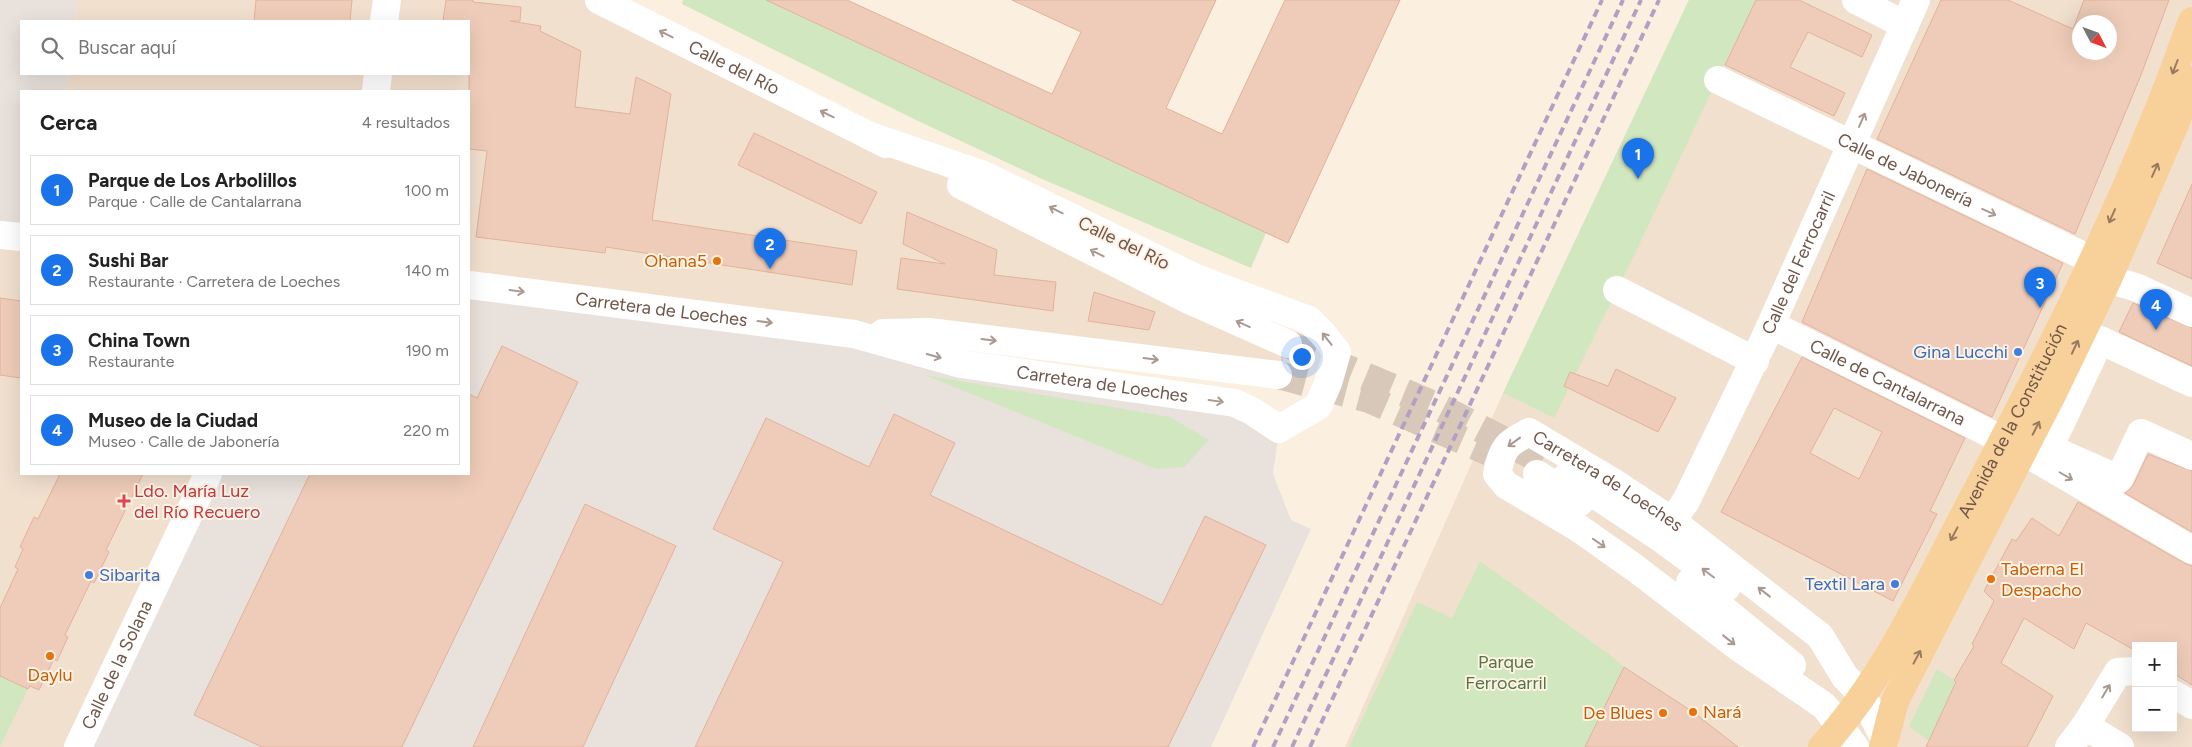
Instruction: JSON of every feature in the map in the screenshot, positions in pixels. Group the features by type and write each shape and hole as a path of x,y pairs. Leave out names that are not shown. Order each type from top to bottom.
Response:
{"main road":[{"name":"Avenida de la Constitución","path":"2100,270 2192,21"},
{"name":"Avenida de la Constitución","path":"1888,745 1896,701 2013,446 2176,122 2192,80"},
{"name":"Avenida de la Constitución","path":"1822,747 1848,737 1854,686 1892,652 2013,446"}],"street":[{"path":"384,20 387,0"},
{"name":"Calle del Río","path":"599,0 870,136 974,192 1189,300 1288,344"},
{"path":"1856,0 1905,25"},
{"name":"Calle del Ferrocarril","path":"1672,521 1686,501 1755,361 1916,0"},
{"path":"376,90 378,75"},
{"name":"Calle de Jabonería","path":"1718,80 2100,270 2192,313"},
{"name":"Calle del Río","path":"870,136 984,175 1198,279 1309,320 1337,352 1328,383"},
{"path":"0,235 20,237"},
{"name":"Carretera de Loeches","path":"470,285 854,334 961,364 1235,404 1252,412 1278,429 1318,406 1328,383"},
{"path":"1617,290 1755,361"},
{"name":"Calle de Cantalarrana","path":"1772,324 2013,446 2192,550"},
{"name":"Carretera de Loeches","path":"854,334 929,332 1278,375"},
{"path":"2192,383 2100,340 2050,448 2119,479 2141,433 2192,456"},
{"name":"Carretera de Loeches","path":"1823,705 1738,647 1635,568 1580,529 1506,486 1497,474 1501,453 1510,442 1529,432 1672,521 1820,636 1854,686 1888,745"},
{"name":"Carretera de Loeches","path":"1848,737 1823,705 1806,677 1664,561 1540,468 1659,537 1854,686"},
{"name":"Calle de la Solana","path":"78,747 208,475"},
{"path":"2120,747 2077,736 2118,672 2132,671"},
{"name":"Carretera de Loeches","path":"1806,677 1854,686 1896,701"},
{"path":"2177,696 2192,705"},
{"path":"1848,737 1888,745"}],"shaded area":[{"path":"0,0 78,0 75,20 20,20 20,75 68,75 66,90 20,90 20,237 0,235"},
{"path":"78,0 599,0 870,136 974,192 1288,344 1278,375 470,285 470,90 66,90 68,75 470,75 470,20 75,20"},
{"path":"1689,0 2192,0 2192,747 1345,747 1503,393"},
{"path":"0,235 20,237 20,475 208,475 78,747 0,747"},
{"path":"470,285 1235,403 1279,429 1273,474 1291,520 1311,529 1211,747 79,747 208,475 470,475"}],"green space":[{"path":"683,0 766,0 1266,233 1251,268 1042,179 916,120 682,4"},
{"path":"1689,0 1756,0 1753,7 1777,18 1761,51 1736,40 1632,260 1554,418 1503,393"},
{"path":"925,375 1170,417 1209,440 1184,467 1156,469"},
{"name":"Parque Ferrocarril","path":"1480,561 1624,667 1585,747 1349,747 1417,602 1452,618"},
{"path":"1937,669 1957,682 1929,741 1909,726"},
{"path":"0,676 28,689 0,747"}],"building":[{"path":"256,0 352,0 350,20 254,20"},
{"path":"446,0 473,0 473,2 521,7 520,21 510,21 541,26 540,31 581,51 575,107 630,114 636,77 671,94 652,220 857,251 852,285 606,247 605,253 476,237 487,151 470,149 470,20 443,20"},
{"path":"766,0 847,0 1052,94 1081,32 1012,0 1216,0 1166,108 1222,134 1285,0 1400,0 1288,243"},
{"path":"1756,0 1799,0 1872,35 1862,57 1808,32 1790,67 1845,93 1834,116 1725,65"},
{"path":"1941,0 2008,0 2072,29 2072,60 2117,60 2117,15 2078,15 2084,0 2169,0 2141,75 2075,234 1877,139"},
{"path":"754,133 877,192 861,224 738,165"},
{"path":"1867,169 2063,263 1992,417 1802,322"},
{"path":"2192,184 2192,279 2157,263"},
{"path":"907,212 997,250 994,275 1056,282 1053,311 897,289 901,258 945,264 903,244"},
{"path":"1094,292 1155,312 1149,330 1088,321"},
{"path":"0,298 20,301 20,378 0,375"},
{"path":"2133,303 2192,328 2192,366 2119,332"},
{"path":"502,346 578,382 402,747 262,747 194,715 310,475 470,475 470,394 477,398"},
{"path":"1802,357 1965,438 1930,511 1937,514 1893,601 1721,512","holes":["1834,408 1882,432 1859,479 1810,453"]},
{"path":"1616,369 1676,398 1658,432 1564,386 1570,372 1608,386"},
{"path":"894,414 955,443 930,495 1162,605 1205,516 1266,545 1168,747 695,747 783,562 713,529 766,418 869,467"},
{"path":"2148,454 2192,471 2192,532 2125,493 2133,486"},
{"path":"60,475 143,475 106,550 109,552 94,583 91,581 65,635 68,637 57,661 54,659 39,690 30,686 28,689 0,676 0,608 18,569 15,567 23,549 20,547 34,517 38,519"},
{"path":"2078,502 2192,566 2192,685 2177,676 2177,642 2132,642 2132,649 2086,623 2074,649 2024,618 2001,663 2053,696 2027,747 1926,747 1956,682 1954,680 1974,646 1972,644 1994,601 1984,591 2012,539 2016,541 2032,518 2059,536"},
{"path":"585,504 676,546 583,747 473,747"},
{"path":"1624,667 1693,712 1738,747 1585,747"}],"tunnel":[{"path":"1288,344 1439,407 1543,461"},
{"path":"1278,375 1369,399 1489,452"}],"railway":[{"path":"1253,747 1602,0"},
{"path":"1273,747 1623,0"},
{"path":"1292,747 1641,0"},
{"path":"1310,747 1659,0"}],"place":[{"name":"Parque de Los Arbolillos","path":"1638,179"},
{"name":"Ohana5","path":"717,261"},
{"name":"Sushi Bar","path":"770,269"},
{"name":"China Town","path":"2040,308"},
{"name":"Museo de la Ciudad","path":"2156,330"},
{"name":"Gina Lucchi","path":"2018,352"},
{"name":"Ldo. María Luz del Río Recuero","path":"124,501"},
{"name":"Sibarita","path":"89,575"},
{"name":"Taberna El Despacho","path":"1991,579"},
{"name":"Textil Lara","path":"1895,584"},
{"name":"Daylu","path":"50,656"},
{"name":"Nará","path":"1693,712"},
{"name":"De Blues","path":"1663,713"}]}
